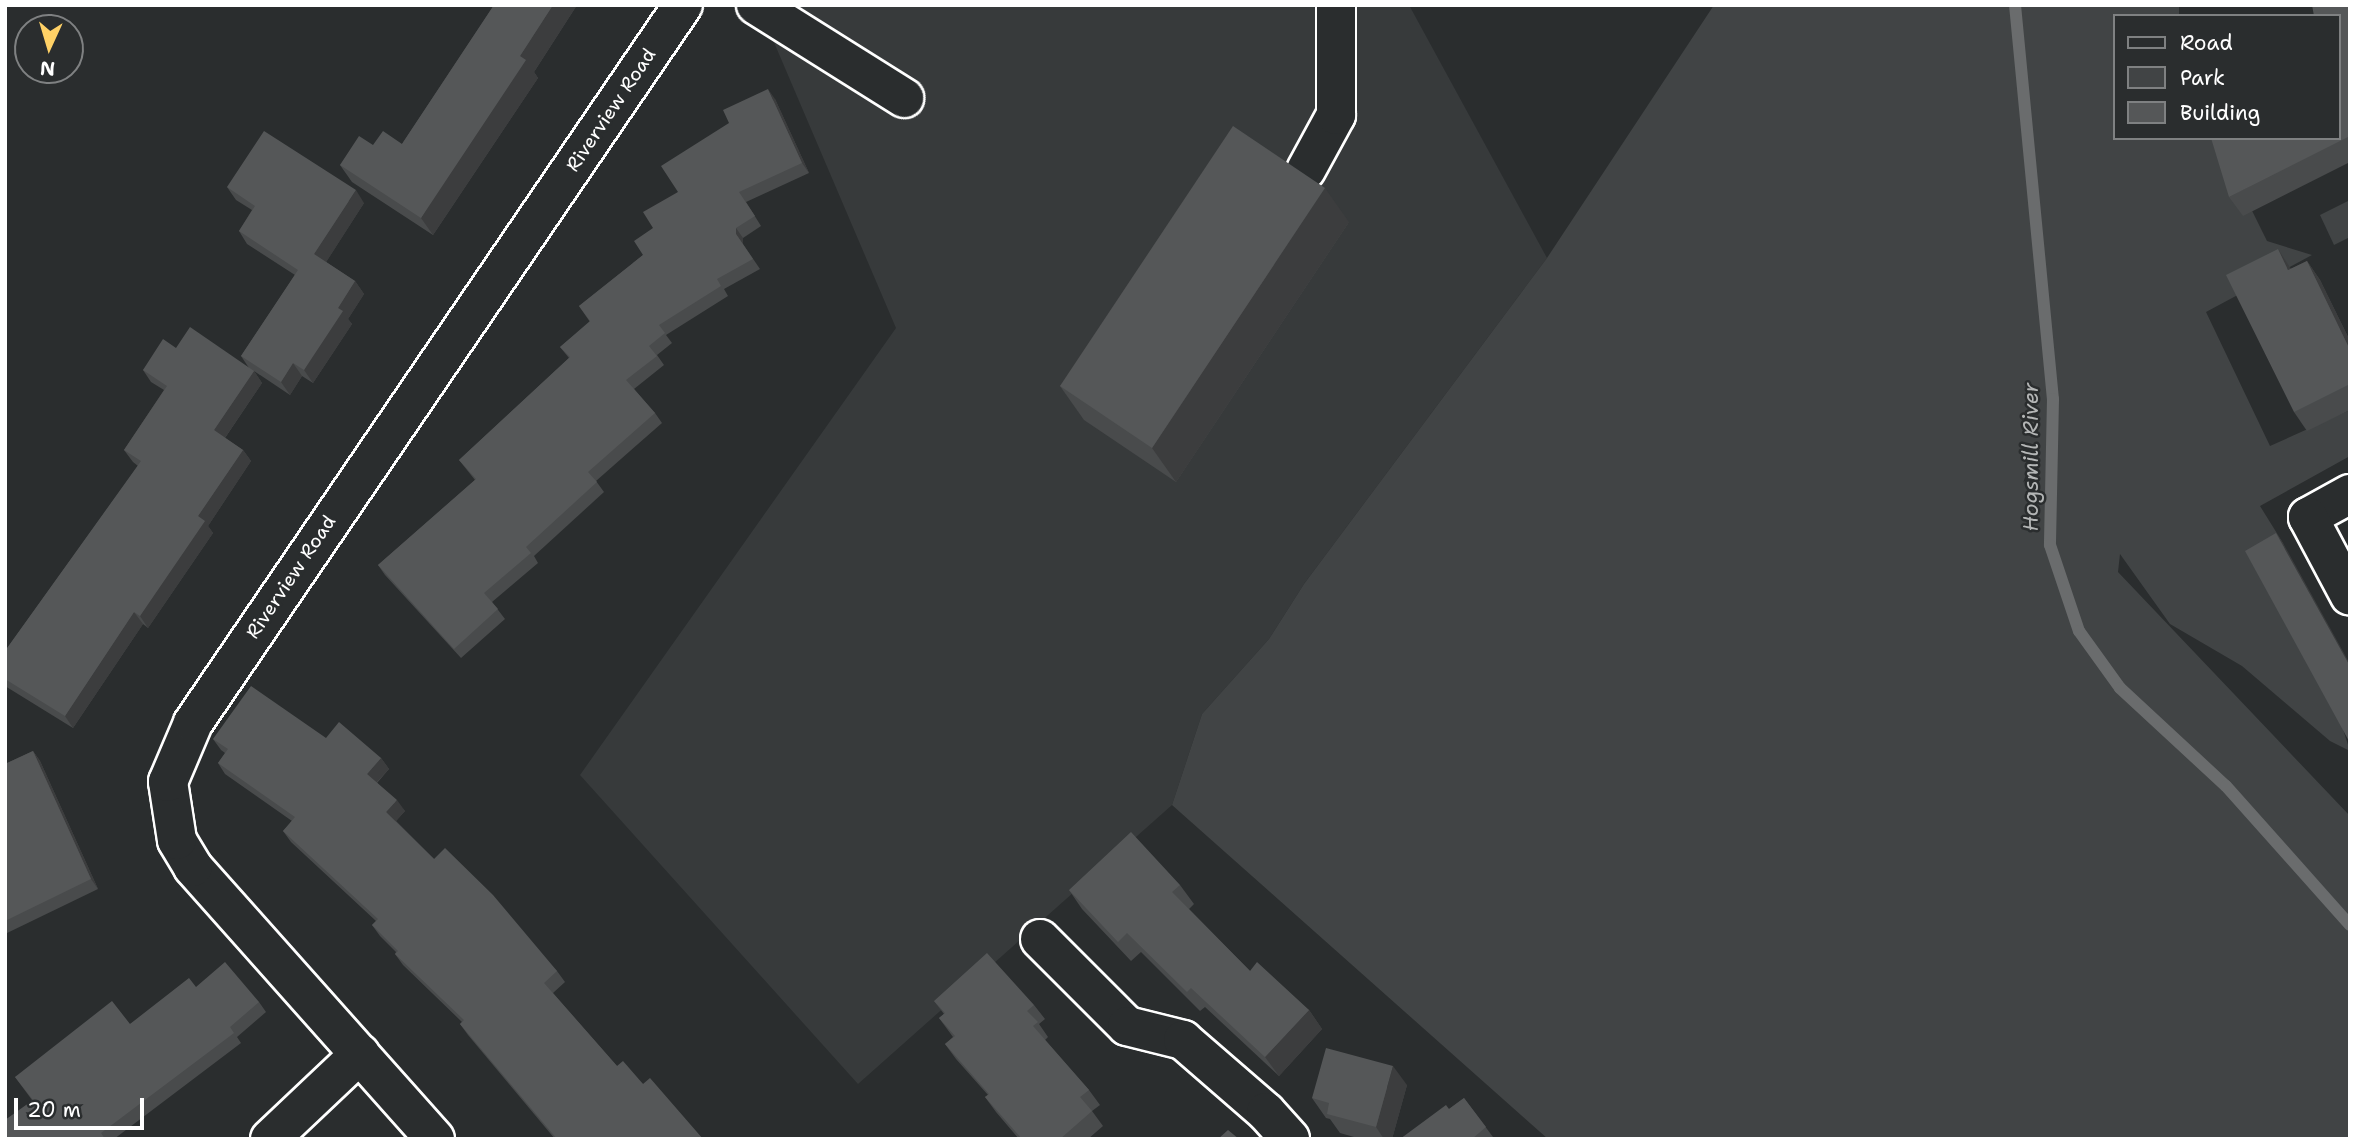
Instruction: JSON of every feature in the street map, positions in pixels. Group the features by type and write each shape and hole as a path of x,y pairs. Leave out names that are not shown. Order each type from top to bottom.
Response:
{"street":[{"name":"Riverview Road","path":"435,1139 193,867 177,841 168,782 193,723 683,5"},
{"path":"756,5 904,98"},
{"path":"1306,170 1336,115 1336,5"},
{"path":"2350,494 2308,517 2350,596"},
{"path":"1040,939 1127,1026 1183,1040 1266,1112 1290,1139"},
{"path":"270,1139 360,1054"}],"shaded area":[{"path":"758,5 1409,5 1547,258 1304,584 1269,639 1202,714 1172,805 858,1084 580,775 896,328"}],"green space":[{"path":"1714,5 2179,5 2179,14 2114,14 2114,140 2217,140 2267,241 2312,255 2206,312 2270,446 2350,410 2350,456 2260,506 2283,543 2350,751 2330,741 2242,666 2170,624 2120,554 2118,572 2350,816 2350,1139 1548,1139 1172,805 1202,714 1269,639 1304,584 1547,258"},
{"path":"2350,200 2350,237 2334,245 2320,215"}],"building":[{"path":"494,5 553,5 520,56 526,60 421,218 340,165 359,136 373,145 383,131 402,144"},
{"path":"2312,5 2350,5 2350,136 2229,197 2212,140 2341,140 2341,14 2314,14"},
{"path":"768,89 802,163 739,192 755,216 736,228 736,234 753,259 717,279 721,286 659,325 665,333 649,346 657,356 626,380 655,413 588,472 597,482 526,547 531,553 484,593 498,609 454,649 378,565 476,479 459,460 570,357 560,347 590,321 579,306 643,255 634,241 653,228 643,212 678,192 661,166 729,123 723,110"},
{"path":"1233,126 1325,188 1152,448 1060,386"},
{"path":"264,131 356,190 314,254 355,281 338,308 343,311 304,370 293,363 281,382 241,356 298,270 239,231 255,206 227,187"},
{"path":"2278,249 2288,270 2307,261 2350,350 2350,384 2294,412 2226,275"},
{"path":"190,327 254,371 214,430 243,450 198,516 205,521 140,616 134,612 65,716 5,679 5,651 141,461 124,450 167,386 143,370 163,339 176,348"},
{"path":"2276,533 2350,666 2350,743 2245,551"},
{"path":"251,686 326,738 339,722 381,758 367,774 397,800 386,812 434,859 445,848 493,895 557,971 544,983 617,1066 623,1061 643,1084 650,1078 703,1139 557,1139 460,1024 464,1020 395,954 398,951 372,925 378,919 283,831 295,817 218,763 228,749 213,739"},
{"path":"33,751 91,879 5,921 5,764"},
{"path":"1131,832 1180,885 1172,892 1250,971 1257,962 1309,1010 1265,1057 1191,988 1187,992 1127,933 1118,942 1069,890"},
{"path":"987,953 1034,1005 1027,1011 1038,1022 1033,1026 1089,1090 1080,1097 1092,1111 1060,1139 1022,1139 985,1097 989,1094 945,1044 955,1036 939,1018 945,1013 934,1001"},
{"path":"225,962 259,1002 230,1027 234,1033 101,1133 105,1139 5,1139 5,1120 33,1100 15,1077 112,1001 130,1024 189,978 196,987"},
{"path":"1326,1048 1393,1066 1376,1127 1327,1114 1329,1103 1312,1098"},
{"path":"1464,1098 1486,1127 1472,1139 1400,1139 1446,1105 1449,1109"},
{"path":"1228,1130 1239,1139 1218,1139"}],"waterway":[{"name":"Hogsmill River","path":"2015,5 2053,399 2050,545 2079,631 2120,688 2226,786 2350,925"}]}
